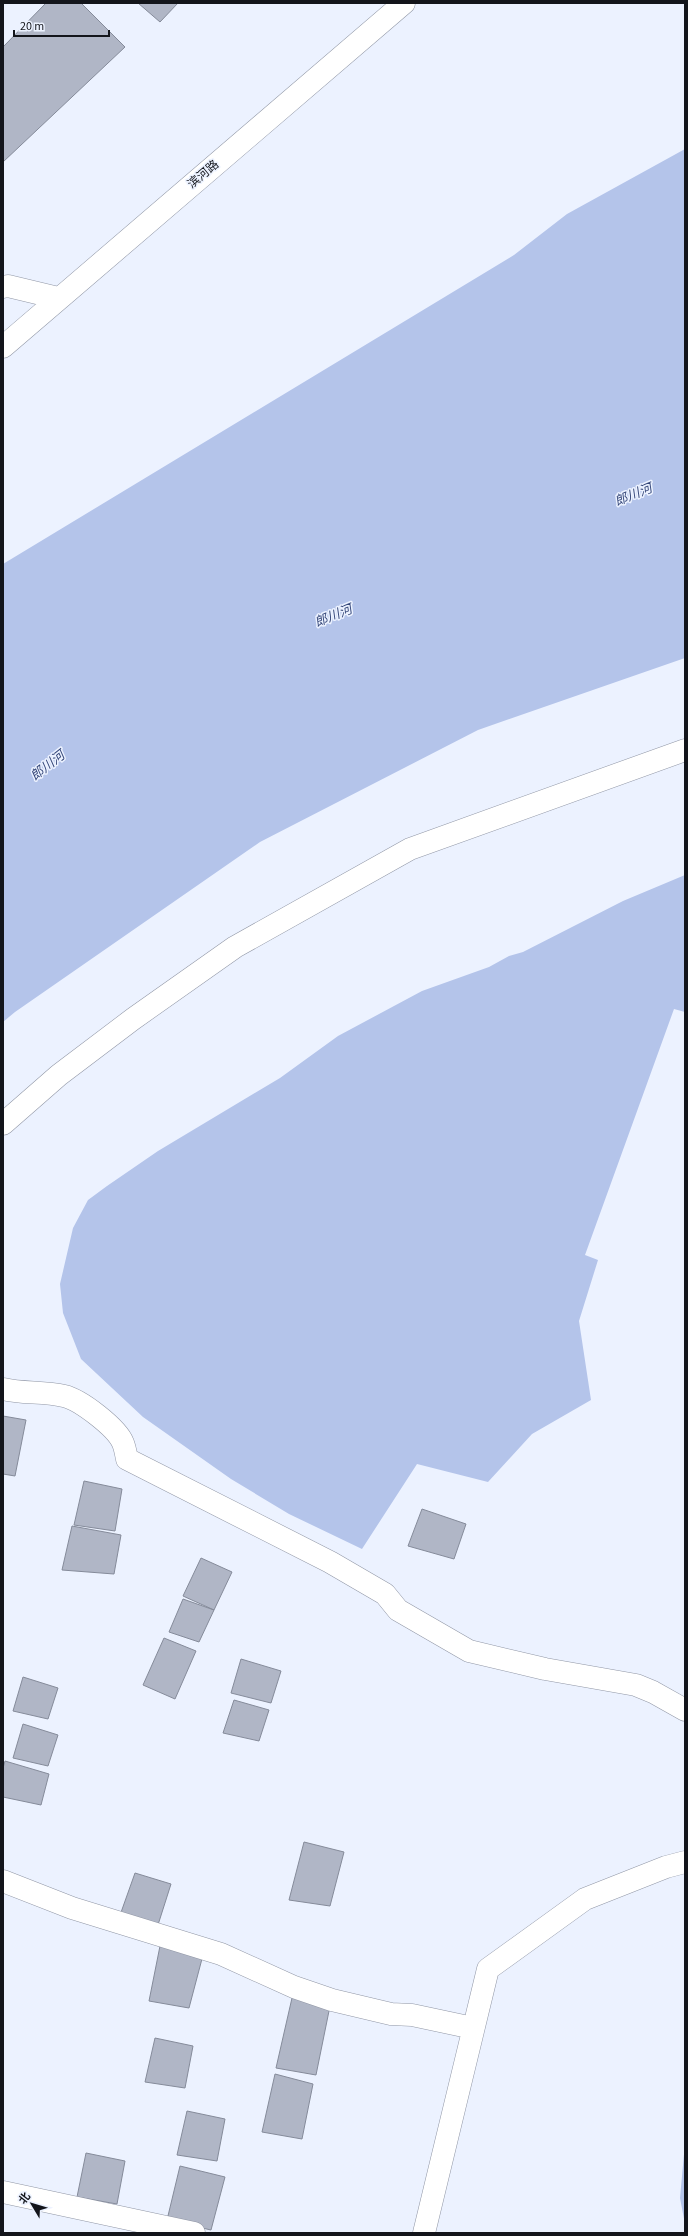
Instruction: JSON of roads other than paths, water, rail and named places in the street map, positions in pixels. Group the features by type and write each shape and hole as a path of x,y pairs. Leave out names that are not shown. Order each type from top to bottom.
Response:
{"street":[{"name":"滨河路","path":"3,346 404,3"},
{"path":"3,287 8,286 58,298"},
{"path":"3,1124 72,1066 133,1019 235,946 410,849 685,750"},
{"path":"3,1389 17,1392 46,1393 66,1396 76,1401 90,1409 116,1434 123,1443 126,1459 330,1562 385,1594 398,1610 469,1651 545,1669 636,1686 653,1692 685,1710"},
{"path":"424,2233 488,1969 585,1899 666,1867 685,1862"},
{"path":"3,1881 72,1908 221,1954 294,1987 332,2000 391,2014 412,2015 473,2028"},
{"path":"3,2192 194,2233"}],"water":[{"name":"郎川河","path":"685,149 685,658 478,730 260,842 15,1012 3,1022 3,564 514,255 567,214"},
{"path":"685,875 685,1012 674,1009 585,1255 598,1260 579,1321 591,1400 532,1434 488,1482 417,1464 362,1549 289,1514 231,1479 143,1417 81,1359 63,1313 60,1284 73,1228 88,1200 158,1151 280,1078 338,1036 422,991 489,967 509,956 523,952 623,901"},
{"path":"685,2143 685,2224 680,2198"}]}
